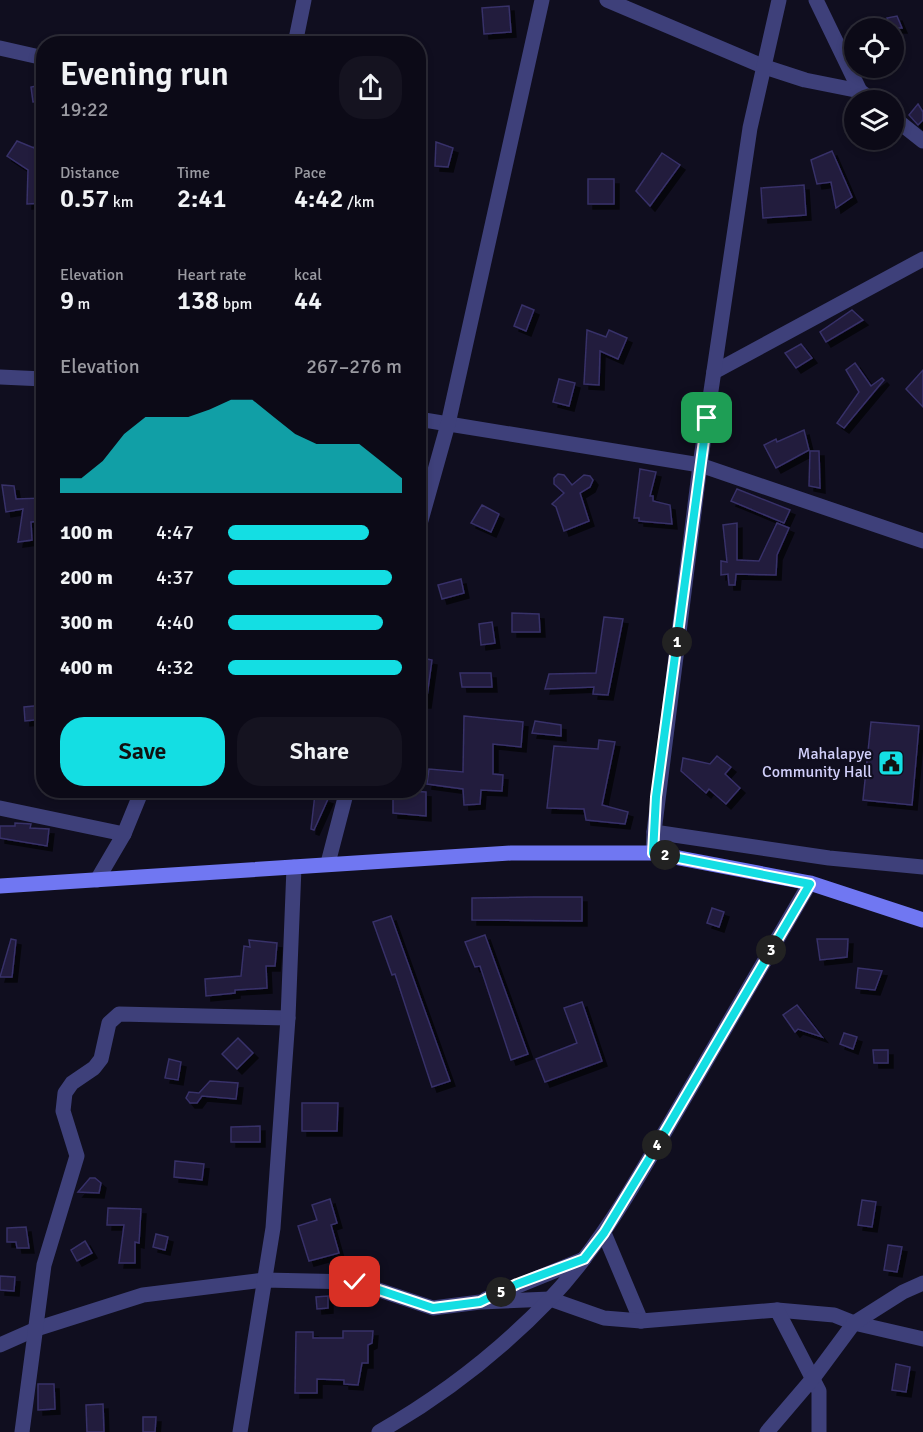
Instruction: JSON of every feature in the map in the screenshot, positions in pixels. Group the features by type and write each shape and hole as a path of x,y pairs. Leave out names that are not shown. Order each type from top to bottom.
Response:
{"main road":[{"path":"0,886 328,863 511,853 653,853 810,884 923,920"}],"street":[{"path":"297,36 304,0"},
{"path":"426,502 448,424 542,0"},
{"path":"607,0 765,67 844,90"},
{"path":"653,853 700,465 750,128 779,0"},
{"path":"816,0 863,90"},
{"path":"0,48 36,56"},
{"path":"904,126 923,141"},
{"path":"714,372 923,260"},
{"path":"0,376 36,378"},
{"path":"426,420 700,465 923,541"},
{"path":"97,880 124,834 138,798"},
{"path":"328,863 345,798"},
{"path":"0,808 124,834"},
{"path":"654,832 829,858 923,867"},
{"path":"240,1432 273,1228 288,1018 294,867"},
{"path":"379,1432 410,1414 472,1371 550,1299 584,1259 604,1233 810,884"},
{"path":"22,1432 44,1266 77,1156 63,1111 64,1093 72,1083 94,1068 101,1059 109,1023 119,1014 288,1018"},
{"path":"604,1233 641,1321"},
{"path":"480,1302 517,1284 584,1259"},
{"path":"0,1345 36,1329 143,1295 264,1280 355,1282 433,1308 480,1302 550,1299 604,1318 641,1321 777,1310 834,1315 854,1323 923,1339"},
{"path":"766,1432 814,1377 854,1323 903,1292 923,1283"},
{"path":"777,1310 814,1377 820,1400 819,1432"}],"building":[{"path":"509,6 511,32 484,34 482,8"},
{"path":"36,86 36,102 33,102 31,87"},
{"path":"918,104 923,112 923,120 918,125 909,115"},
{"path":"17,141 34,148 36,142 36,203 27,204 28,170 7,156"},
{"path":"436,142 453,148 448,167 435,166"},
{"path":"832,151 852,197 836,208 831,182 817,184 811,160"},
{"path":"662,153 680,165 650,206 636,191"},
{"path":"588,179 614,179 614,204 588,204"},
{"path":"804,185 806,215 763,218 761,188"},
{"path":"522,305 534,310 526,331 514,326"},
{"path":"852,310 863,320 826,342 820,332"},
{"path":"587,330 606,337 609,330 627,338 618,359 600,351 599,385 584,384"},
{"path":"801,344 812,358 796,368 785,353"},
{"path":"855,363 871,386 882,378 884,380 844,428 837,423 859,392 846,370"},
{"path":"923,370 923,407 906,389"},
{"path":"559,379 575,383 569,406 553,402"},
{"path":"804,430 809,450 776,468 764,445"},
{"path":"810,451 819,451 820,488 809,486"},
{"path":"640,469 656,472 650,496 653,496 653,501 670,505 672,524 639,521 639,518 634,518"},
{"path":"558,474 564,475 572,485 584,475 590,476 593,480 590,487 580,493 589,521 564,531 556,507 552,504 564,493 554,484 554,478"},
{"path":"2,485 14,486 16,499 36,498 36,522 31,522 32,540 18,542 23,509 6,512"},
{"path":"737,489 790,510 784,523 731,501"},
{"path":"482,505 499,514 491,532 471,523"},
{"path":"737,523 737,560 759,561 777,523 789,528 777,555 776,575 736,574 735,585 729,585 728,574 721,575 721,561 727,562 723,525"},
{"path":"461,579 464,593 442,599 438,585"},
{"path":"512,613 539,614 540,632 512,632"},
{"path":"604,617 623,619 608,695 593,694 594,687 545,689 549,674 596,673"},
{"path":"492,622 495,643 481,645 479,624"},
{"path":"426,659 432,660 426,703"},
{"path":"460,673 491,673 492,687 462,687"},
{"path":"36,706 36,720 25,721 24,707"},
{"path":"464,716 523,722 521,747 493,744 493,774 503,775 502,791 481,790 480,804 464,805 463,789 427,784 429,769 463,772"},
{"path":"535,721 561,725 561,736 532,733"},
{"name":"Mahalapye Community Hall","path":"871,722 919,726 912,805 863,800"},
{"path":"599,740 615,742 602,805 628,812 625,824 586,820 584,809 547,808 554,746 598,749"},
{"path":"717,756 731,767 725,774 740,788 726,804 709,789 706,793 681,771 683,758 710,764"},
{"path":"315,798 328,799 314,830 311,829"},
{"path":"393,798 426,798 426,816 393,813"},
{"path":"15,823 31,824 30,828 49,829 47,846 0,838 0,826 15,826"},
{"path":"582,897 582,921 472,920 472,898"},
{"path":"712,908 724,912 719,927 707,923"},
{"path":"391,916 450,1081 432,1087 395,974 392,975 373,922"},
{"path":"485,935 528,1054 511,1060 480,966 475,967 465,942"},
{"path":"11,939 16,940 12,977 0,977"},
{"path":"817,939 848,939 847,957 820,960"},
{"path":"249,940 277,943 275,966 266,966 267,988 235,990 235,993 206,996 205,979 241,976 244,946 250,947"},
{"path":"858,968 882,971 875,990 856,988"},
{"path":"582,1002 602,1061 545,1082 536,1059 577,1043 564,1008"},
{"path":"797,1005 822,1037 798,1029 795,1032 783,1015"},
{"path":"844,1033 857,1037 853,1049 840,1044"},
{"path":"238,1038 253,1053 237,1069 222,1054"},
{"path":"873,1050 888,1050 888,1063 874,1063"},
{"path":"169,1059 181,1062 178,1080 165,1078"},
{"path":"210,1081 238,1083 236,1099 202,1096 197,1103 190,1103 186,1098 189,1092 199,1093"},
{"path":"302,1103 338,1103 337,1131 302,1131"},
{"path":"260,1126 260,1142 231,1142 231,1127"},
{"path":"175,1161 204,1164 202,1180 174,1177"},
{"path":"90,1178 95,1178 101,1183 99,1193 78,1192"},
{"path":"330,1199 337,1223 331,1225 339,1253 309,1261 298,1226 317,1220 312,1205"},
{"path":"862,1200 876,1202 872,1227 858,1225"},
{"path":"108,1208 141,1209 139,1243 135,1242 135,1263 119,1263 124,1225 107,1225"},
{"path":"26,1227 29,1248 17,1248 16,1242 7,1242 7,1228"},
{"path":"156,1234 168,1237 165,1250 153,1247"},
{"path":"85,1241 92,1253 77,1261 71,1250"},
{"path":"888,1245 902,1247 897,1272 884,1270"},
{"path":"0,1276 15,1277 14,1291 0,1290"},
{"path":"328,1296 328,1308 317,1309 316,1297"},
{"path":"343,1331 373,1331 372,1343 368,1345 368,1363 362,1363 358,1385 344,1384 344,1380 317,1379 317,1393 295,1393 296,1332 313,1332 313,1338 343,1338"},
{"path":"896,1364 910,1367 906,1392 892,1390"},
{"path":"38,1384 54,1384 55,1409 38,1410"},
{"path":"103,1404 104,1432 87,1432 86,1405"},
{"path":"143,1417 156,1417 155,1432 143,1432"}],"place":[{"name":"Mahalapye Community Hall","path":"891,763"}],"route":[{"path":"355,1282 433,1308 480,1302 517,1284 584,1259 604,1233 649,1159 810,884 653,853 656,797 707,418"}]}
